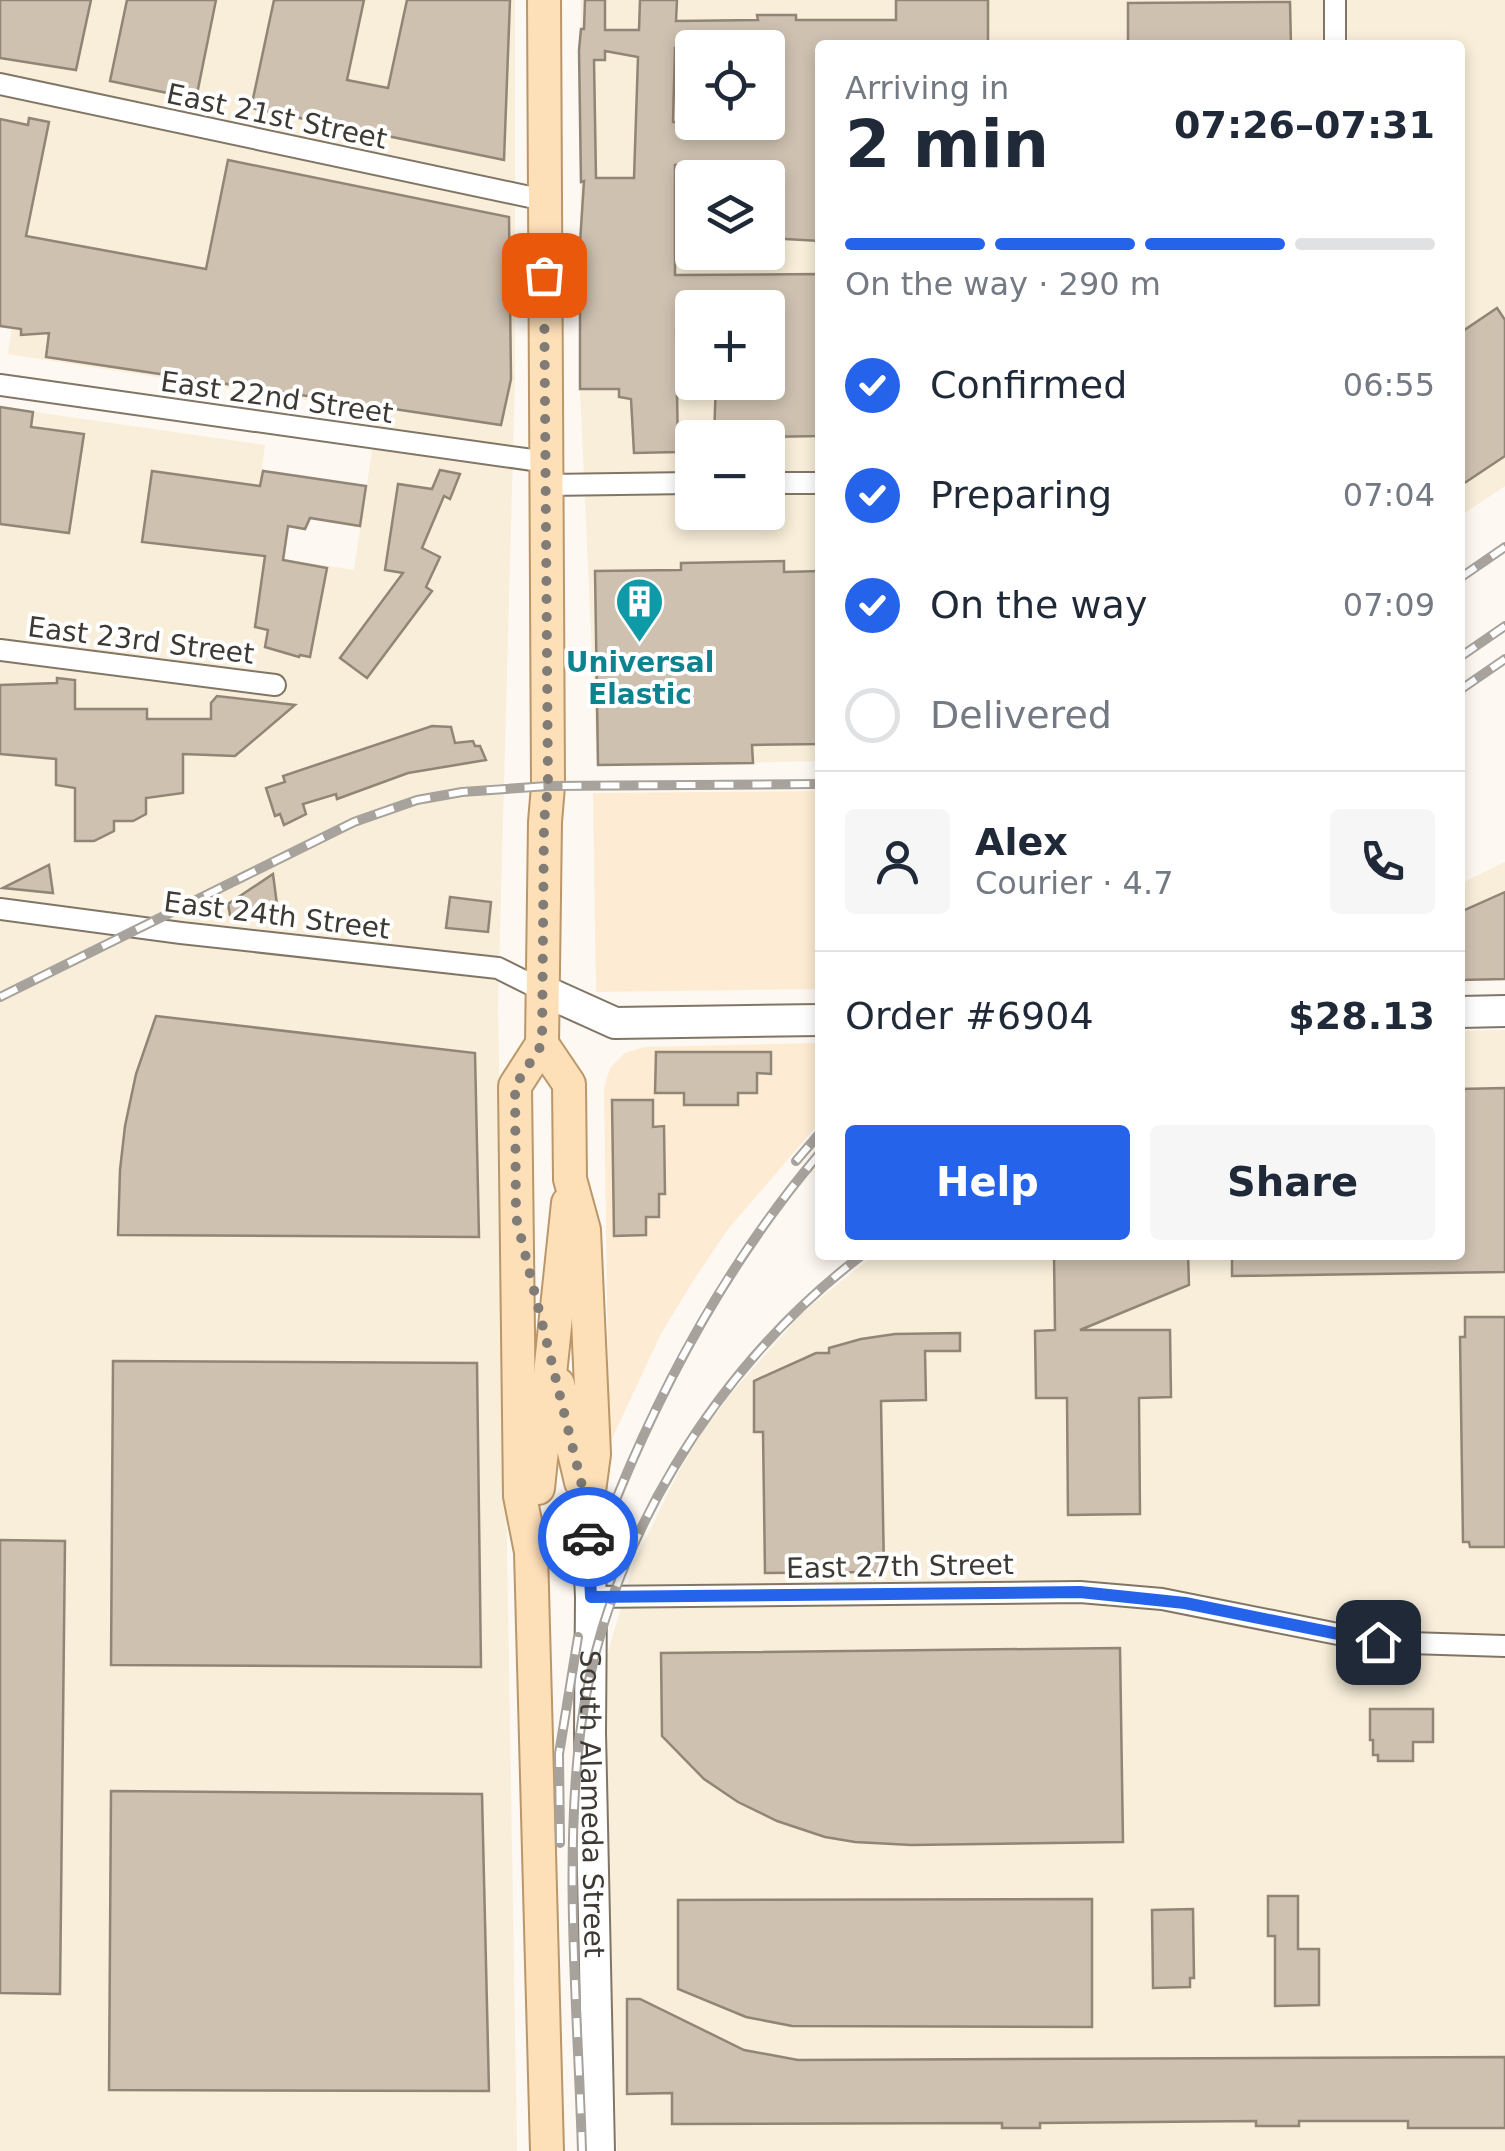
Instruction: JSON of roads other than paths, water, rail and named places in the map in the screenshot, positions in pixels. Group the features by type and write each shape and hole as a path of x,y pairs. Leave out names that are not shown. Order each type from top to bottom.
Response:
{"main road":[{"path":"542,1044 544,822 548,786 544,0"},
{"name":"South Alameda Street","path":"546,2151 531,1552 520,1496 515,1086 542,1044 569,1084 570,1179 584,1230 594,1468 587,1506"},
{"path":"531,1552 570,1179"},
{"path":"516,1217 587,1506"}],"street":[{"path":"1335,0 1335,40"},
{"name":"East 21st Street","path":"0,84 544,200"},
{"name":"East 22nd Street","path":"0,385 547,474 675,482"},
{"path":"785,483 815,482"},
{"name":"East 23rd Street","path":"0,650 275,685"},
{"name":"East 24th Street","path":"0,909 498,968 544,991"},
{"path":"544,991 615,1023 815,1020"},
{"path":"1465,1012 1505,1011"},
{"name":"South Alameda Street","path":"587,1506 598,2151"},
{"name":"East 27th Street","path":"591,1597 1080,1592 1174,1601 1378,1642 1505,1646"}],"railway":[{"path":"1465,575 1505,547"},
{"path":"1465,654 1505,626"},
{"path":"1465,687 1505,659"},
{"path":"0,997 354,822 417,800 462,792 548,786 815,784"},
{"path":"796,1161 815,1139"},
{"path":"617,1497 658,1405 705,1317 758,1233 815,1159"},
{"path":"582,2151 574,1942 575,1785 593,1665 613,1597 640,1530 674,1467 714,1407 759,1351 808,1300 856,1260"},
{"path":"560,1843 559,1754 578,1637"}],"place":[{"name":"Universal Elastic","path":"640,644"}]}
